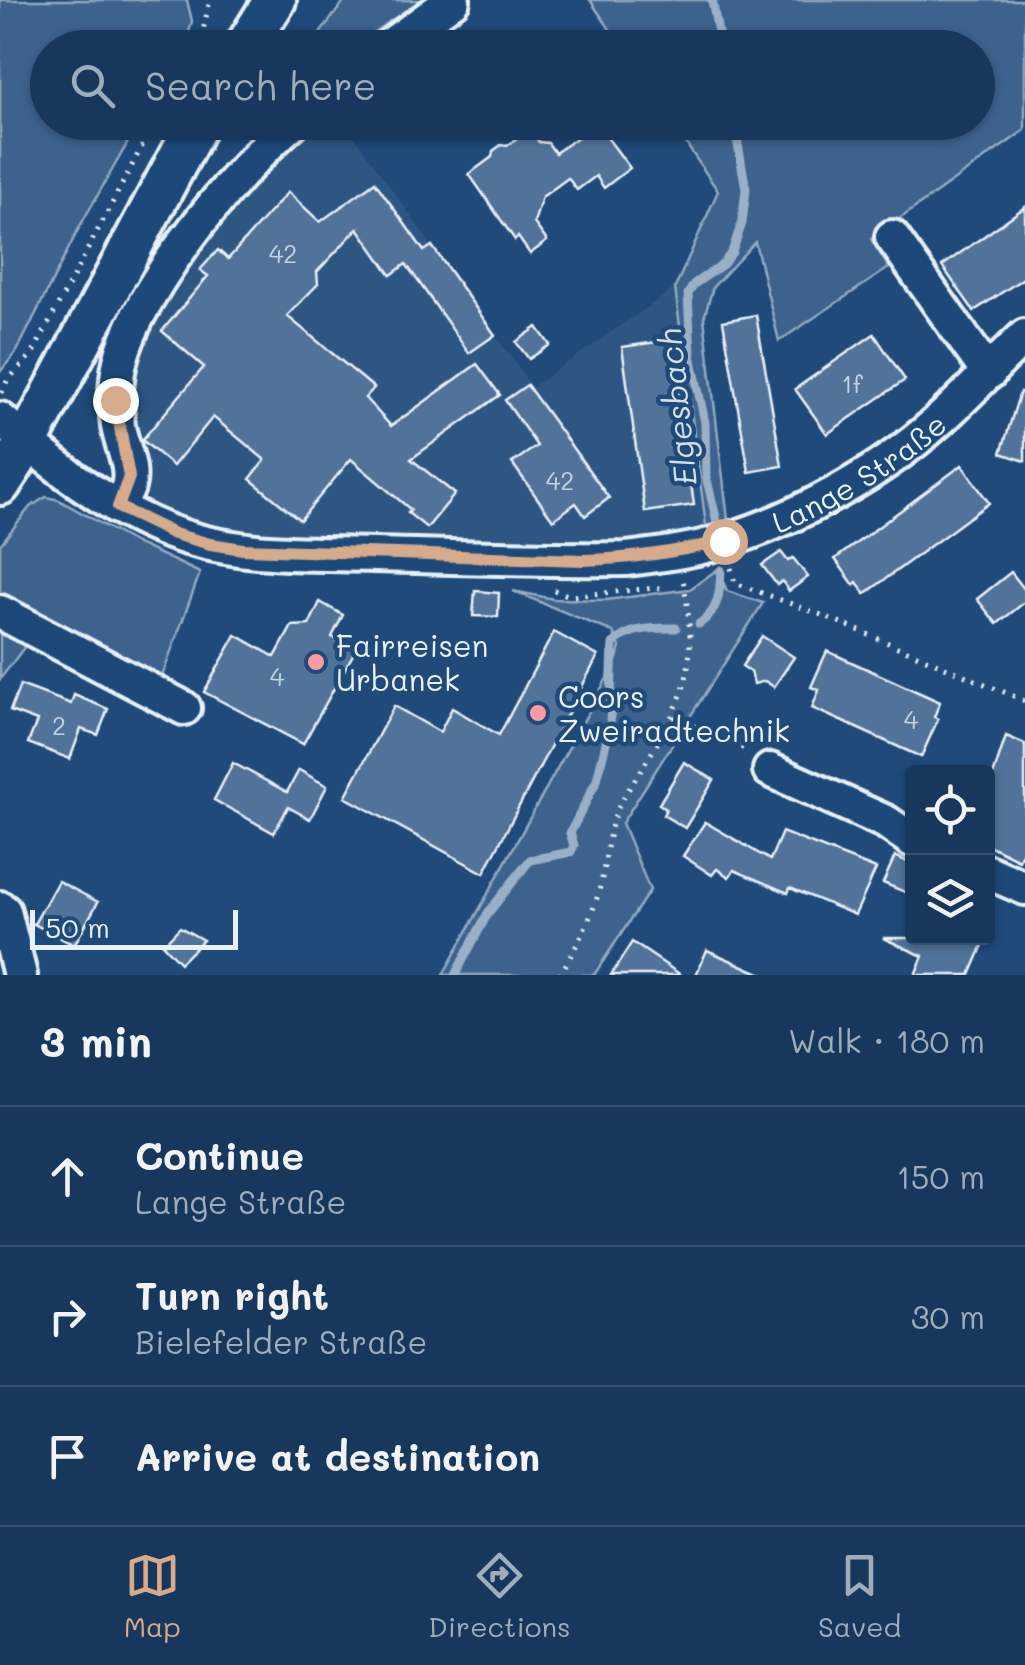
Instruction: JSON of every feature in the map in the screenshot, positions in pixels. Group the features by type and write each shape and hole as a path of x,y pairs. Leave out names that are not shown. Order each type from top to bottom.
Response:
{"main road":[{"path":"256,30 275,0"},
{"path":"0,484 14,430 187,140"}],"street":[{"path":"411,30 453,0"},
{"path":"118,507 129,477 118,431 116,386 131,332 178,251 211,206 275,140"},
{"path":"892,237 990,372"},
{"name":"Lange Straße","path":"14,430 118,507 174,534 210,544 243,549 626,559 724,541 808,505 900,452 936,424 1025,336"},
{"path":"0,612 184,708"},
{"path":"770,770 886,822 905,835"},
{"path":"995,875 1025,888"},
{"path":"0,908 20,975"}],"path":[{"path":"203,30 210,0"},
{"path":"0,396 33,353 145,140"},
{"path":"724,541 735,582 1025,700"},
{"path":"560,975 583,934 599,890 616,812 684,694 691,661 687,606 676,552"},
{"path":"674,717 748,750 770,770"}],"shaded area":[{"path":"0,0 187,0 192,21 190,30 30,30 30,140 129,140 80,226 17,351 0,372"},
{"path":"345,0 421,0 377,30 323,30"},
{"path":"590,0 1025,0 1025,130 871,239 889,268 779,341 755,242 713,287 704,318 728,520 706,526 675,288 718,191 684,140 995,140 995,30 610,30"},
{"path":"300,140 357,140 532,387 675,288 706,526 612,542 561,545 238,535 160,510 149,500 136,471 126,377 154,314 192,256 245,193"},
{"path":"46,497 59,500 135,543 200,573 153,701 32,637 0,679 0,545 30,507"},
{"path":"718,569 727,591 763,603 622,823 650,890 594,975 443,975 616,662 620,647 613,632 513,591 554,599 606,600 690,589"}],"building":[{"path":"515,140 548,143 555,153 574,140 609,140 630,168 604,188 596,176 577,190 568,178 542,197 534,223 547,241 530,254 518,237 515,240 469,174 501,145"},
{"path":"375,182 424,251 432,246 495,335 469,353 406,264 391,275 358,228 317,272 318,284 287,316 374,388 365,398 391,426 477,364 500,395 411,459 455,494 427,528 351,459 300,520 250,479 265,460 213,417 173,466 142,440 204,367 162,331 208,276 200,270 218,250 228,259 288,192 320,222"},
{"path":"1025,207 1025,277 974,311 942,266"},
{"path":"756,315 782,466 749,472 723,321"},
{"path":"537,327 550,345 529,359 516,342"},
{"path":"874,334 905,380 827,434 795,389"},
{"path":"671,340 694,505 645,512 622,347"},
{"path":"527,385 609,498 585,516 576,503 553,520 512,463 537,446 505,400"},
{"path":"1020,392 1025,393 1025,461 1001,453"},
{"path":"962,465 989,503 865,594 857,582 854,585 835,559"},
{"path":"781,552 788,561 793,558 808,577 789,591 782,581 777,585 762,565"},
{"path":"1011,572 1025,590 1025,602 997,624 977,599"},
{"path":"475,591 499,593 498,617 473,616"},
{"path":"320,602 343,615 332,637 356,649 303,744 204,692 236,635 275,657 292,626 309,625"},
{"path":"554,632 598,656 484,873 345,797 394,706 440,732 452,708 499,735"},
{"path":"762,636 794,657 774,687 765,681 754,684 751,672 742,666"},
{"path":"827,651 940,702 934,717 938,719 921,757 812,708 819,690 811,687"},
{"path":"20,685 71,704 74,695 108,709 98,735 81,729 70,759 28,743 37,721 10,711"},
{"path":"1006,736 1025,744 1025,846 1019,860 995,848 995,770"},
{"path":"684,762 714,780 685,828 663,815 666,809 659,804"},
{"path":"233,763 287,792 299,770 327,786 310,819 288,807 274,833 214,800"},
{"path":"705,822 770,860 782,832 876,869 855,915 734,870 729,877 717,869 712,875 683,856"},
{"path":"895,856 905,861 905,892 883,883"},
{"path":"58,881 98,902 74,945 34,924"},
{"path":"180,927 203,940 180,963 163,945"},
{"path":"883,938 905,938 905,945 983,945 970,975 915,975 923,956"},
{"path":"632,942 681,975 611,975"},
{"path":"707,950 764,975 696,975"}],"waterway":[{"name":"Elgesbach","path":"712,0 718,30"},
{"name":"Elgesbach","path":"718,526 706,476 705,423 691,355 688,294 694,284 723,264 732,252 742,223 746,189 737,140"},
{"name":"Elgesbach","path":"699,624 714,607 721,570"},
{"name":"Elgesbach","path":"455,975 488,913 530,860 571,852 574,845 570,833 597,780 610,726 613,644 634,631 676,628"}],"place":[{"name":"Fairreisen Urbanek","path":"316,662"},
{"name":"Coors Zweiradtechnik","path":"538,713"}],"route":[{"path":"115,400 129,477 118,507 174,534 210,544 302,552 584,560 626,559 724,541"}]}
